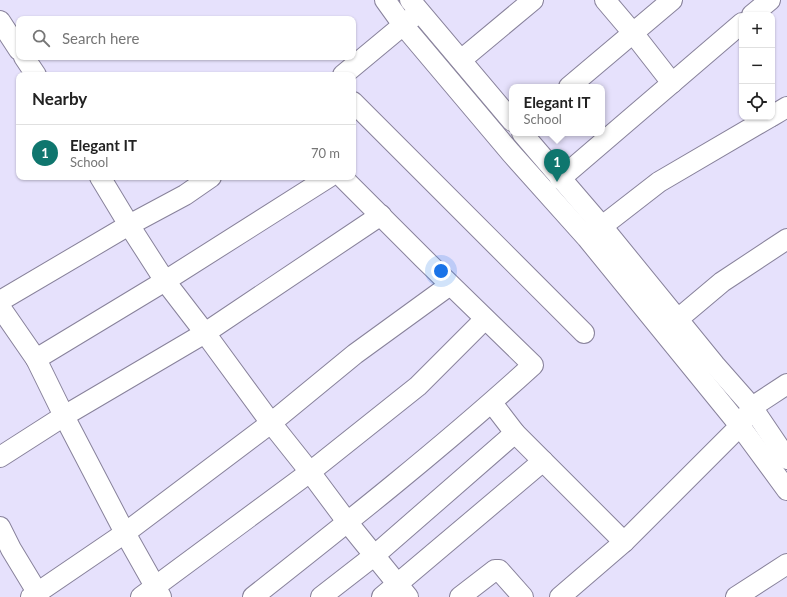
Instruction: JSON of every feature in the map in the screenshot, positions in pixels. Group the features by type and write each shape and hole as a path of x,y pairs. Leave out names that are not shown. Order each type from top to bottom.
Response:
{"street":[{"path":"385,0 403,25 509,138 594,232 678,319 752,407 787,459"},
{"path":"461,60 533,0"},
{"path":"605,0 672,83"},
{"path":"573,84 672,0"},
{"path":"756,12 770,0"},
{"path":"347,72 403,25 415,5 509,117"},
{"path":"0,21 16,45"},
{"path":"560,179 739,26"},
{"path":"26,60 34,72"},
{"path":"356,105 584,333"},
{"path":"775,114 787,107"},
{"path":"594,232 660,182 766,120"},
{"path":"524,136 560,179 594,232 787,490"},
{"path":"102,180 165,281 271,423 402,591"},
{"path":"0,301 129,225 185,195 207,180"},
{"path":"36,359 165,281 324,180"},
{"path":"253,597 348,523 492,403 533,365 450,285 345,180"},
{"path":"0,457 64,416 205,333 381,215"},
{"path":"678,319 722,282 787,239"},
{"path":"0,527 34,594 125,533 271,423 355,354 450,285"},
{"path":"0,307 36,359 125,533 152,593 310,472 418,386 485,319"},
{"path":"562,596 624,542 740,426 752,407 787,384"},
{"path":"492,403 515,433 624,542"},
{"path":"321,597 375,555 515,433"},
{"path":"382,597 402,591 543,461"},
{"path":"736,597 787,564"},
{"path":"460,597 496,570 499,570 523,597"}],"place":[{"name":"Elegant IT","path":"557,182"}]}
